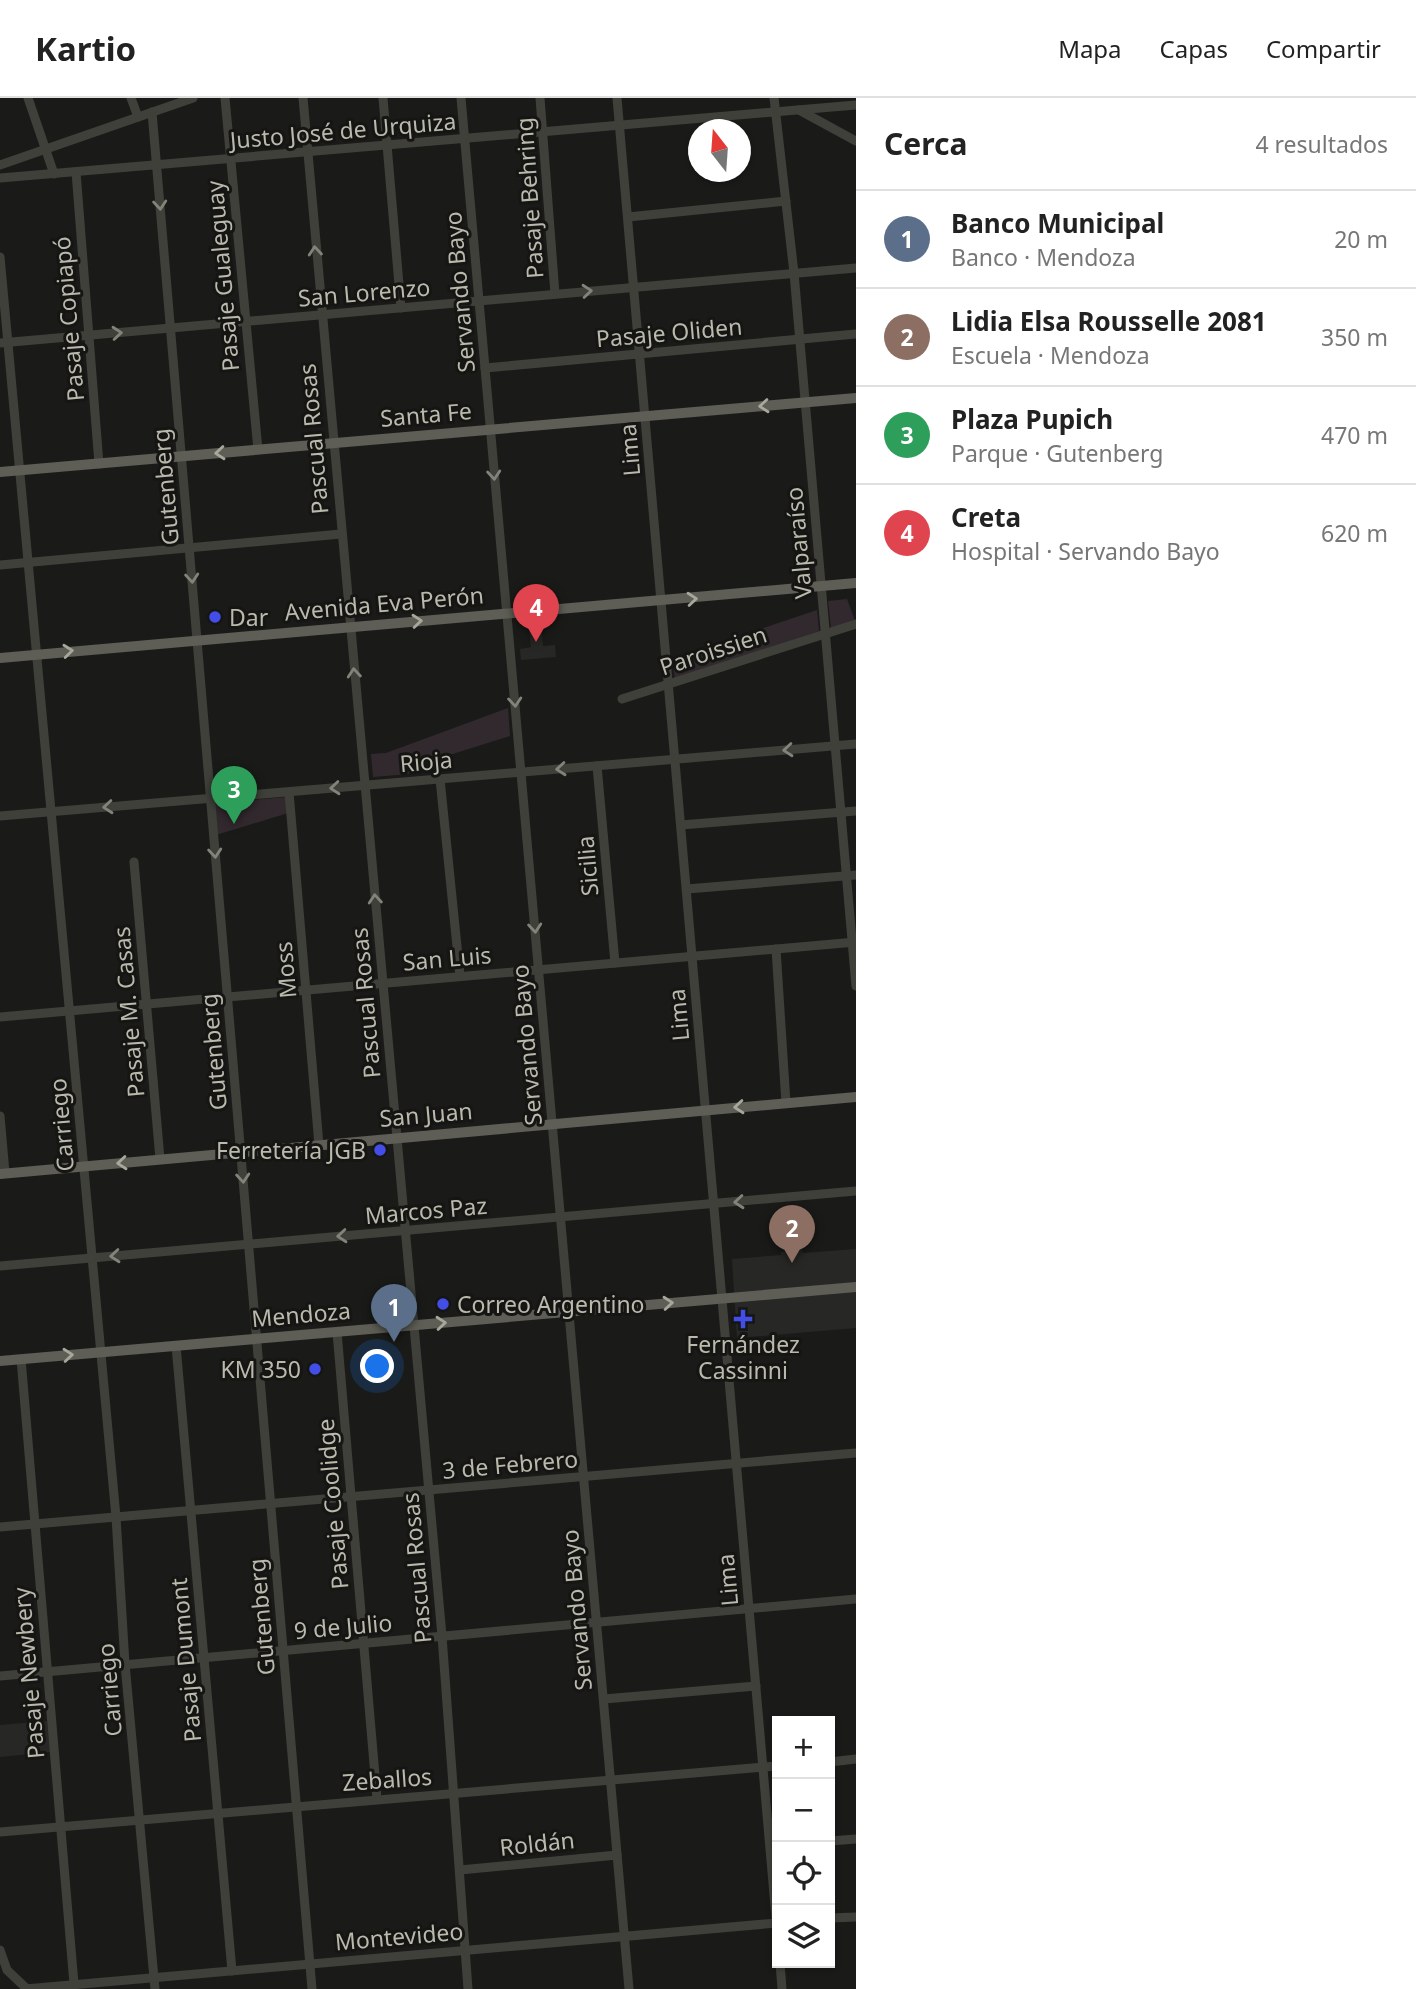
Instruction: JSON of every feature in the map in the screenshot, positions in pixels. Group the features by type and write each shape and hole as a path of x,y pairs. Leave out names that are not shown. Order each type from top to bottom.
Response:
{"main road":[{"name":"Santa Fe","path":"0,472 856,398"},
{"name":"Avenida Eva Perón","path":"0,658 197,638 856,583"},
{"name":"San Juan","path":"2,1173 856,1097"},
{"name":"Mendoza","path":"0,1361 856,1287"}],"street":[{"path":"28,98 54,174"},
{"path":"131,98 138,117"},
{"path":"0,165 193,98"},
{"name":"Pasaje Gualeguay","path":"225,98 258,450"},
{"name":"Pascual Rosas","path":"303,98 442,1636 468,1989"},
{"path":"383,98 401,308"},
{"name":"Servando Bayo","path":"461,98 628,1989"},
{"name":"Pasaje Behring","path":"540,98 555,294"},
{"name":"Lima","path":"617,98 763,1768 773,1842"},
{"name":"Valparaíso","path":"774,98 806,402 834,746 851,876 856,986"},
{"path":"838,98 853,105"},
{"name":"Justo José de Urquiza","path":"0,178 853,105"},
{"path":"798,110 856,141"},
{"name":"Gutenberg","path":"152,112 312,1989"},
{"name":"Pasaje Copiapó","path":"76,172 99,464"},
{"path":"628,217 786,201"},
{"name":"Carriego","path":"0,257 4,343 37,654 84,1166 155,1989"},
{"name":"San Lorenzo","path":"4,343 856,268"},
{"name":"Pasaje Oliden","path":"485,368 856,334"},
{"path":"0,565 341,534"},
{"name":"Paroissien","path":"622,699 856,624"},
{"name":"Rioja","path":"0,816 856,744"},
{"name":"Sicilia","path":"597,766 615,963"},
{"path":"440,779 460,976"},
{"name":"Moss","path":"289,792 319,1145"},
{"path":"681,825 856,811"},
{"name":"Pasaje M. Casas","path":"134,862 160,1159"},
{"path":"687,889 851,876"},
{"name":"San Luis","path":"0,1017 854,942"},
{"path":"776,949 786,1103"},
{"path":"0,1116 2,1173"},
{"name":"Marcos Paz","path":"0,1266 856,1192"},
{"name":"Pasaje Coolidge","path":"337,1332 377,1798"},
{"name":"Pasaje Dumont","path":"176,1346 232,1971"},
{"name":"Pasaje Newbery","path":"21,1359 74,1984"},
{"name":"3 de Febrero","path":"0,1527 856,1453"},
{"name":"9 de Julio","path":"0,1676 856,1599"},
{"path":"604,1699 756,1686"},
{"path":"835,1761 856,1759"},
{"name":"Zeballos","path":"0,1832 377,1798 772,1767"},
{"path":"835,1841 856,1839"},
{"name":"Roldán","path":"460,1870 617,1855"},
{"path":"835,1918 856,1916"},
{"name":"Montevideo","path":"26,1989 772,1923"},
{"path":"0,1950 7,1970 26,1989"},
{"path":"780,1968 782,1989"}],"shaded area":[{"path":"847,599 855,621 831,628 828,601"},
{"path":"817,610 819,631 675,679 672,659"},
{"path":"541,621 543,646 555,645 556,657 521,660 520,649 531,647 528,622"},
{"path":"508,708 510,736 411,767 409,774 373,777 371,754 386,753"},
{"path":"287,797 288,813 216,835 214,803"},
{"path":"856,1249 856,1328 737,1338 732,1259 781,1255 781,1252 802,1250 803,1253"},
{"path":"47,1721 50,1752 0,1757 0,1725"}],"place":[{"name":"Dar","path":"215,617"},
{"name":"Creta","path":"536,642"},
{"name":"Plaza Pupich","path":"234,824"},
{"name":"Ferretería JGB","path":"380,1150"},
{"name":"Lidia Elsa Rousselle 2081","path":"792,1263"},
{"name":"Correo Argentino","path":"443,1304"},
{"name":"Fernández Cassinni","path":"743,1319"},
{"name":"Banco Municipal","path":"394,1342"},
{"name":"KM 350","path":"315,1369"}]}
